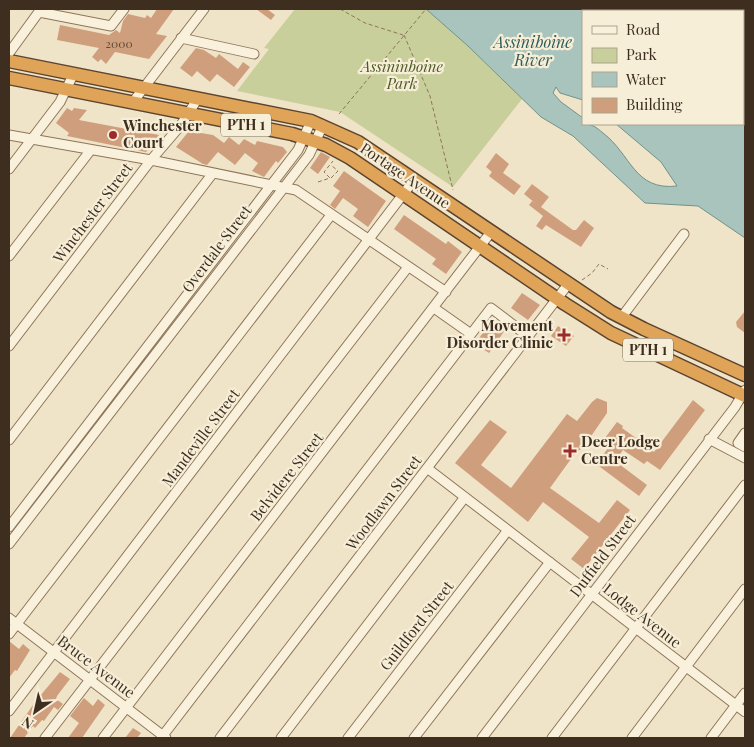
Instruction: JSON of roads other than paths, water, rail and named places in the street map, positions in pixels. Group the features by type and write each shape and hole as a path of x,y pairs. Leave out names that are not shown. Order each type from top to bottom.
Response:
{"highway":[{"name":"Portage Avenue","path":"9,61 145,86 317,123 358,142 491,232 574,282 621,318 745,375"},
{"name":"Portage Avenue","path":"9,78 317,141 350,158 480,247 611,333 744,394"}],"street":[{"path":"9,52 40,10 111,26 124,9"},
{"path":"133,102 204,9"},
{"path":"181,38 254,54"},
{"path":"9,169 60,102 74,73"},
{"name":"Winchester Street","path":"9,346 151,160 181,125 198,98"},
{"name":"Overdale Street","path":"9,527 298,150 304,137 317,123"},
{"name":"Overdale Street","path":"9,544 317,141 317,123"},
{"path":"9,135 90,151 151,160 296,190 446,292"},
{"path":"9,256 90,151"},
{"path":"9,440 213,173"},
{"name":"Mandeville Street","path":"9,711 414,180"},
{"path":"9,634 331,214"},
{"name":"Belvidere Street","path":"103,738 491,232"},
{"path":"621,318 684,234"},
{"path":"45,738 408,267"},
{"name":"Woodlawn Street","path":"220,738 558,299 574,282"},
{"path":"434,308 470,334"},
{"path":"164,738 491,308 529,337"},
{"path":"120,381 129,388"},
{"name":"Duffield Street","path":"482,738 744,394"},
{"path":"745,433 738,443 745,446"},
{"path":"709,439 745,458"},
{"name":"Lodge Avenue","path":"427,468 745,712"},
{"path":"552,738 745,484"},
{"path":"281,738 465,497"},
{"name":"Guildford Street","path":"348,738 508,530"},
{"path":"414,738 550,562"},
{"path":"632,738 745,589"},
{"name":"Bruce Avenue","path":"9,618 164,738"},
{"path":"710,738 745,693"}],"water":[{"name":"Assiniboine River","path":"426,9 658,10 582,10 582,100 560,93 556,87 553,93 561,102 582,117 582,125 596,128 612,142 642,177 651,183 663,186 677,186 661,162 617,125 744,125 744,91 745,238 698,206 645,203 573,136 541,117 468,46"}],"place":[{"name":"Winchester Court","path":"113,135"},
{"name":"Movement Disorder Clinic","path":"564,335"},
{"name":"Deer Lodge Centre","path":"570,451"}],"park label":[{"name":"Assininboine Park","path":"402,76"}]}
